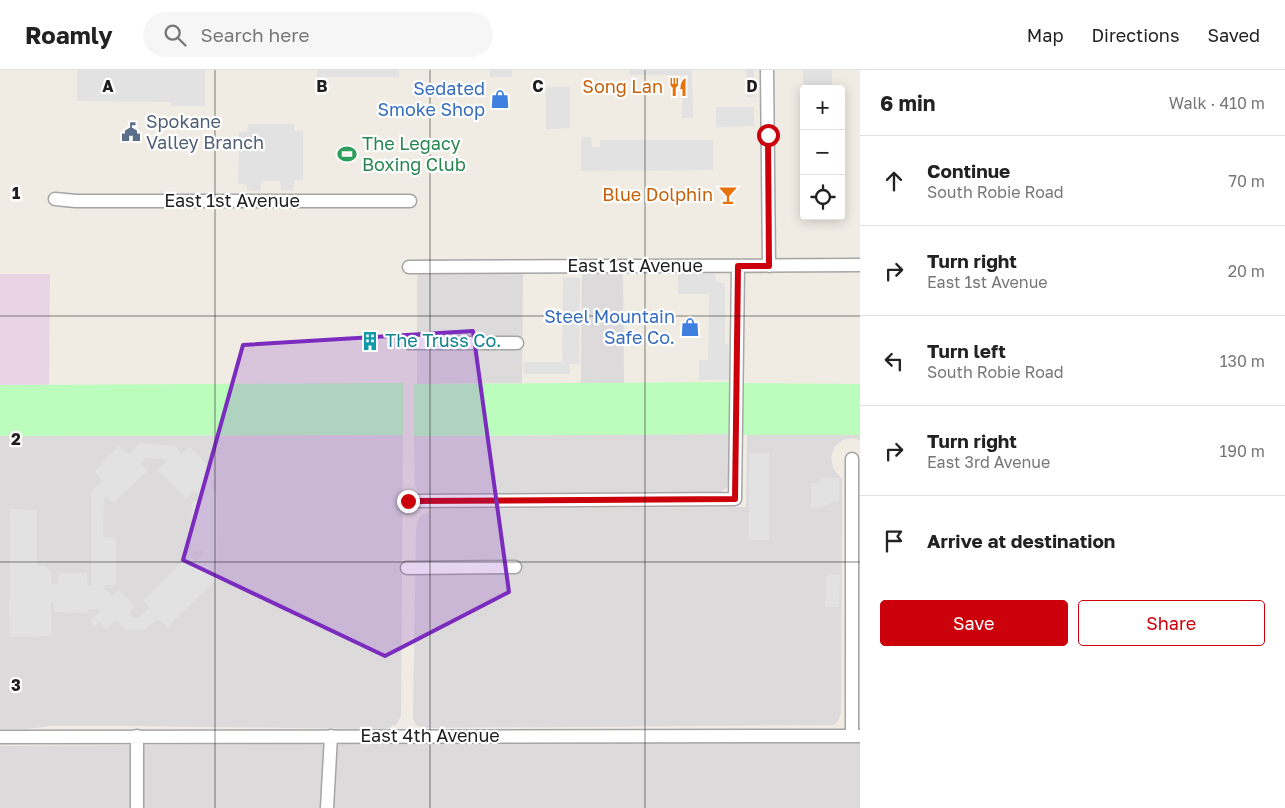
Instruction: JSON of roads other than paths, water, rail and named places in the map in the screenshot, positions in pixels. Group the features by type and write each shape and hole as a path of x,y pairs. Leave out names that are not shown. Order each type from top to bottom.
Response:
{"street":[{"path":"767,70 769,266"},
{"name":"East 1st Avenue","path":"55,199 76,201 410,201"},
{"name":"East 1st Avenue","path":"409,267 860,265"},
{"path":"408,501 735,499 738,266"},
{"path":"409,343 517,343"},
{"path":"852,459 856,736"},
{"path":"407,568 515,567"},
{"path":"137,736 137,808"},
{"name":"East 4th Avenue","path":"0,738 137,736 856,736"},
{"path":"327,808 331,736"}],"place":[{"name":"Song Lan","path":"678,87"},
{"name":"Sedated Smoke Shop","path":"500,99"},
{"name":"Spokane Valley Branch","path":"131,132"},
{"name":"The Legacy Boxing Club","path":"347,154"},
{"name":"Blue Dolphin","path":"728,195"},
{"name":"Steel Mountain Safe Co.","path":"690,327"},
{"name":"The Truss Co.","path":"370,341"}]}
